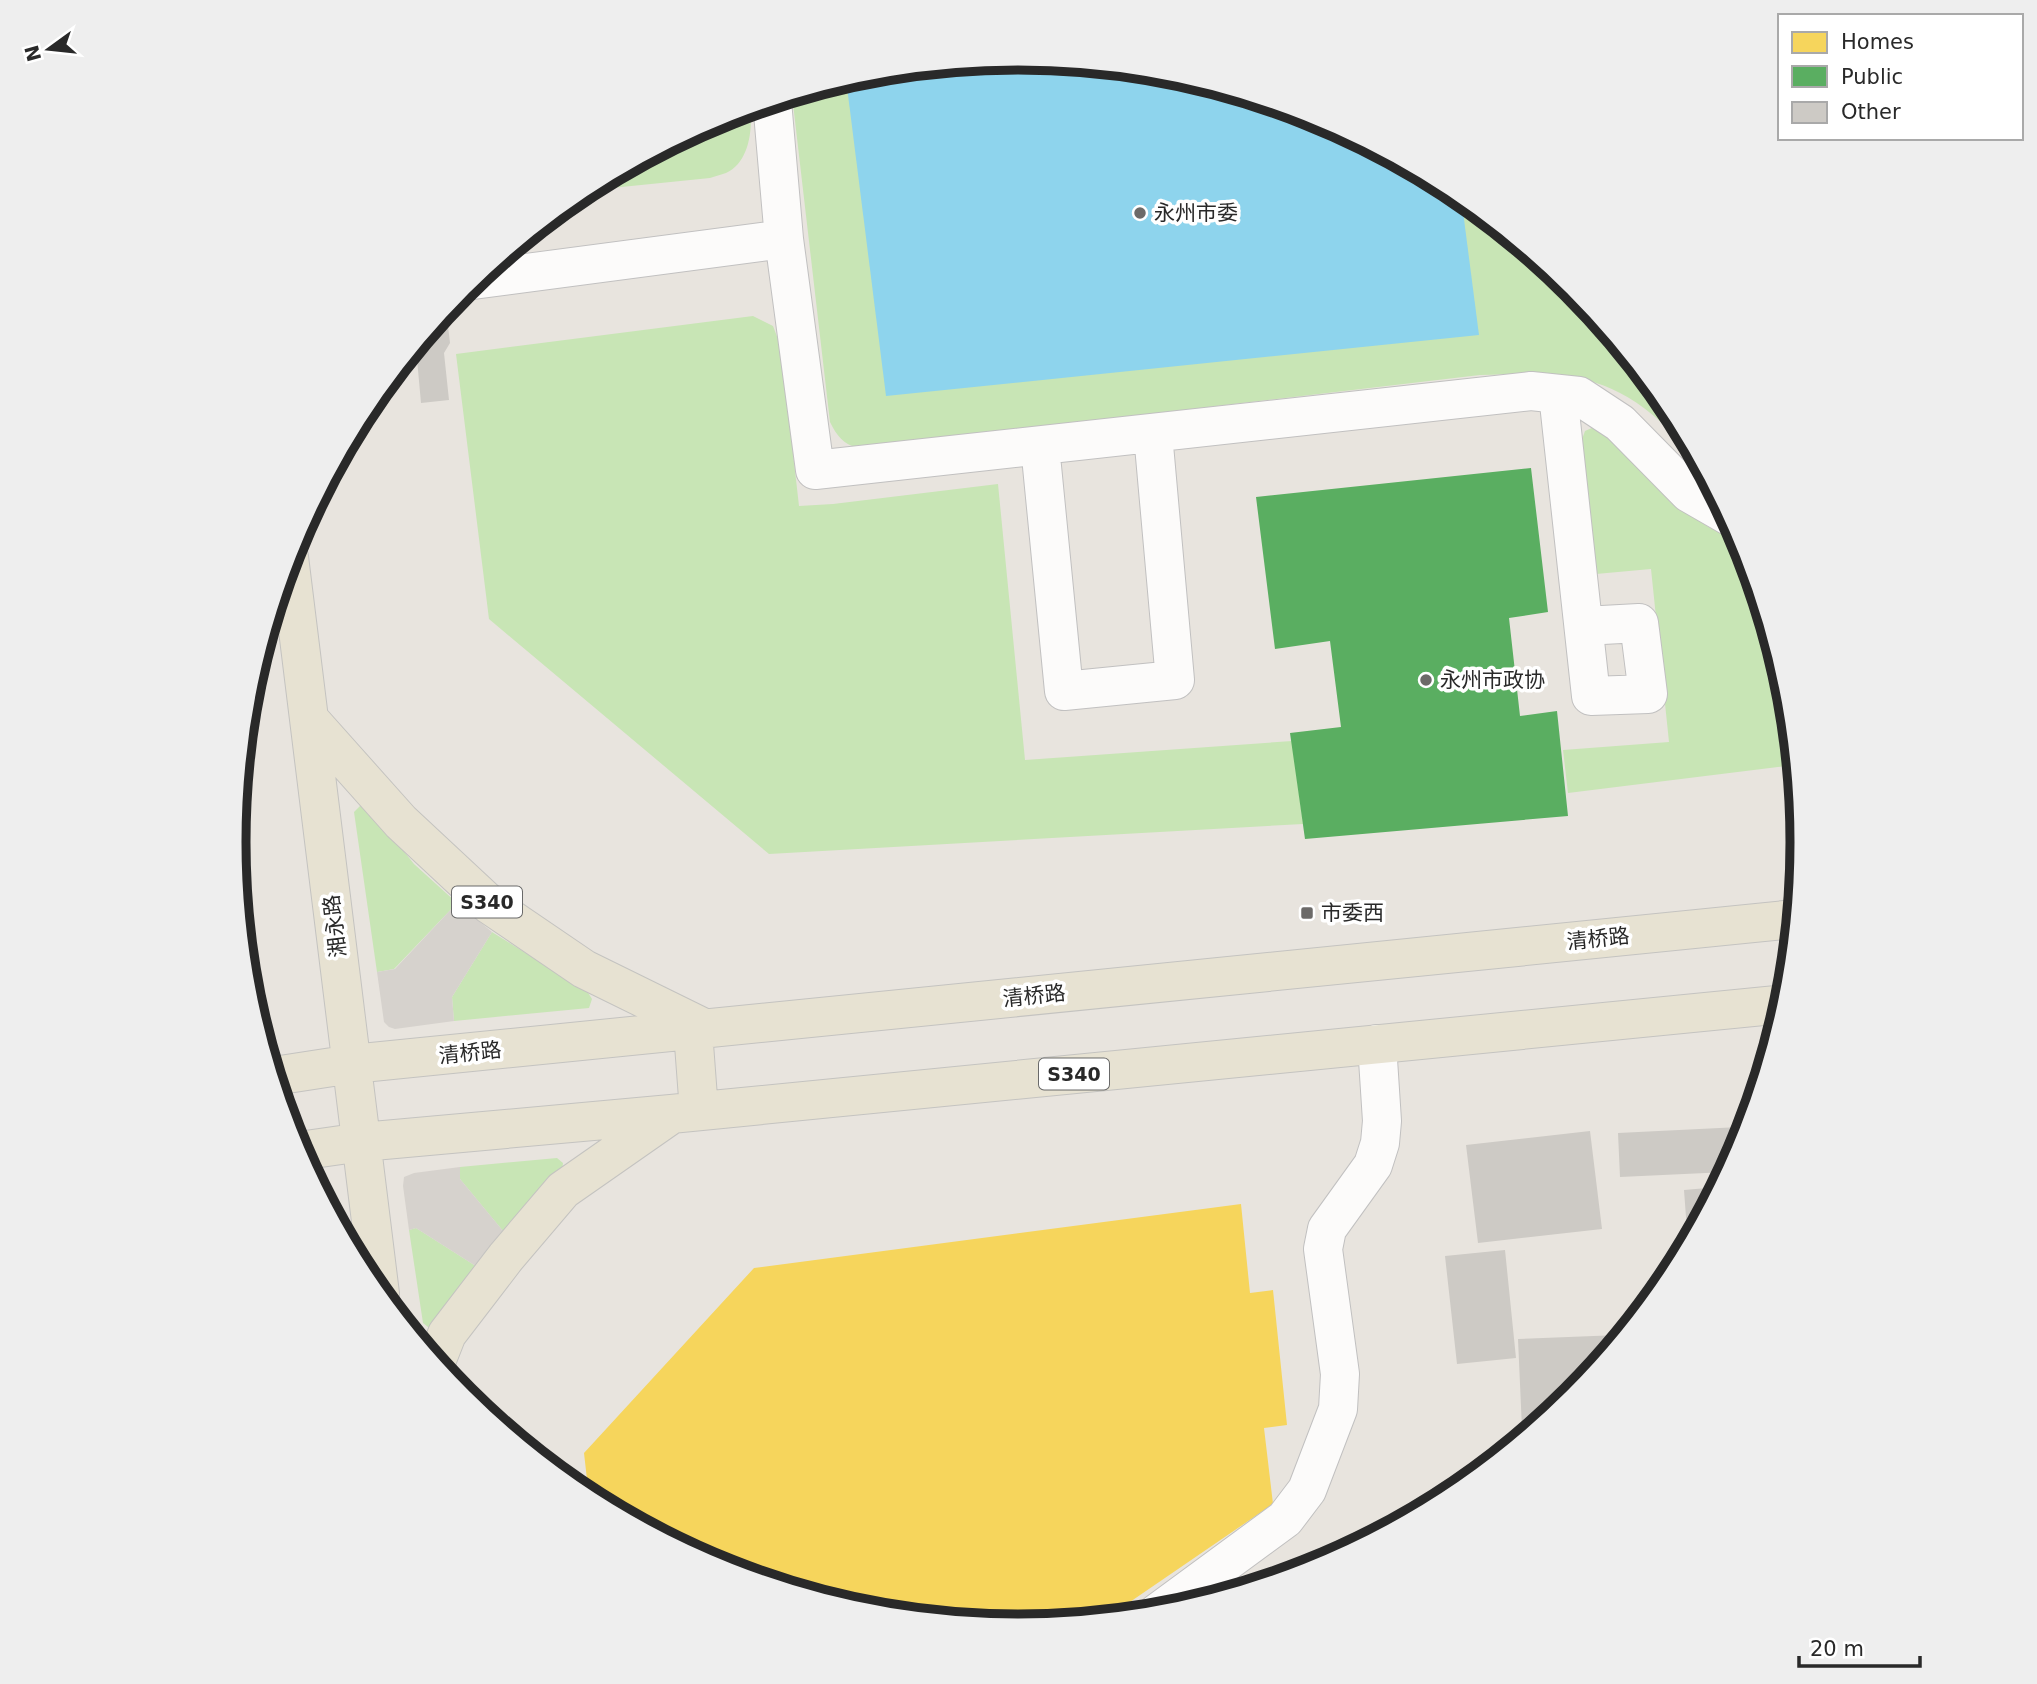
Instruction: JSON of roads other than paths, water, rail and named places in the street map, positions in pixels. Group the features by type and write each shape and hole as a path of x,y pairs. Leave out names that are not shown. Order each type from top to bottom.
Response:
{"main road":[{"name":"湘永路","path":"292,581 377,1271"},
{"name":"S340","path":"310,720 401,822 490,905 584,970 700,1030"},
{"name":"清桥路","path":"283,1075 352,1064 1786,920"},
{"name":"S340","path":"311,1150 362,1142 685,1113 1773,1005"},
{"path":"440,1353 447,1334 563,1190 685,1113 700,1030"}],"lane":[{"path":"773,110 785,239 815,470 1531,391 1579,396 1620,423 1689,493 1714,507"},
{"path":"493,277 785,239"},
{"path":"1558,394 1584,626"},
{"path":"1040,446 1064,691 1175,680 1153,434"},
{"path":"1179,1597 1285,1519 1307,1490 1338,1409 1340,1374 1323,1249 1326,1229 1373,1165 1380,1143 1382,1121 1377,1044"}],"water":[{"path":"1018,70 1069,72 1169,85 1218,96 1314,129 1405,173 1463,212 1479,335 886,396 847,90 918,77"}],"place":[{"name":"永州市委","path":"1140,213"},
{"name":"永州市政协","path":"1426,680"},
{"name":"市委西","path":"1307,913"}]}
